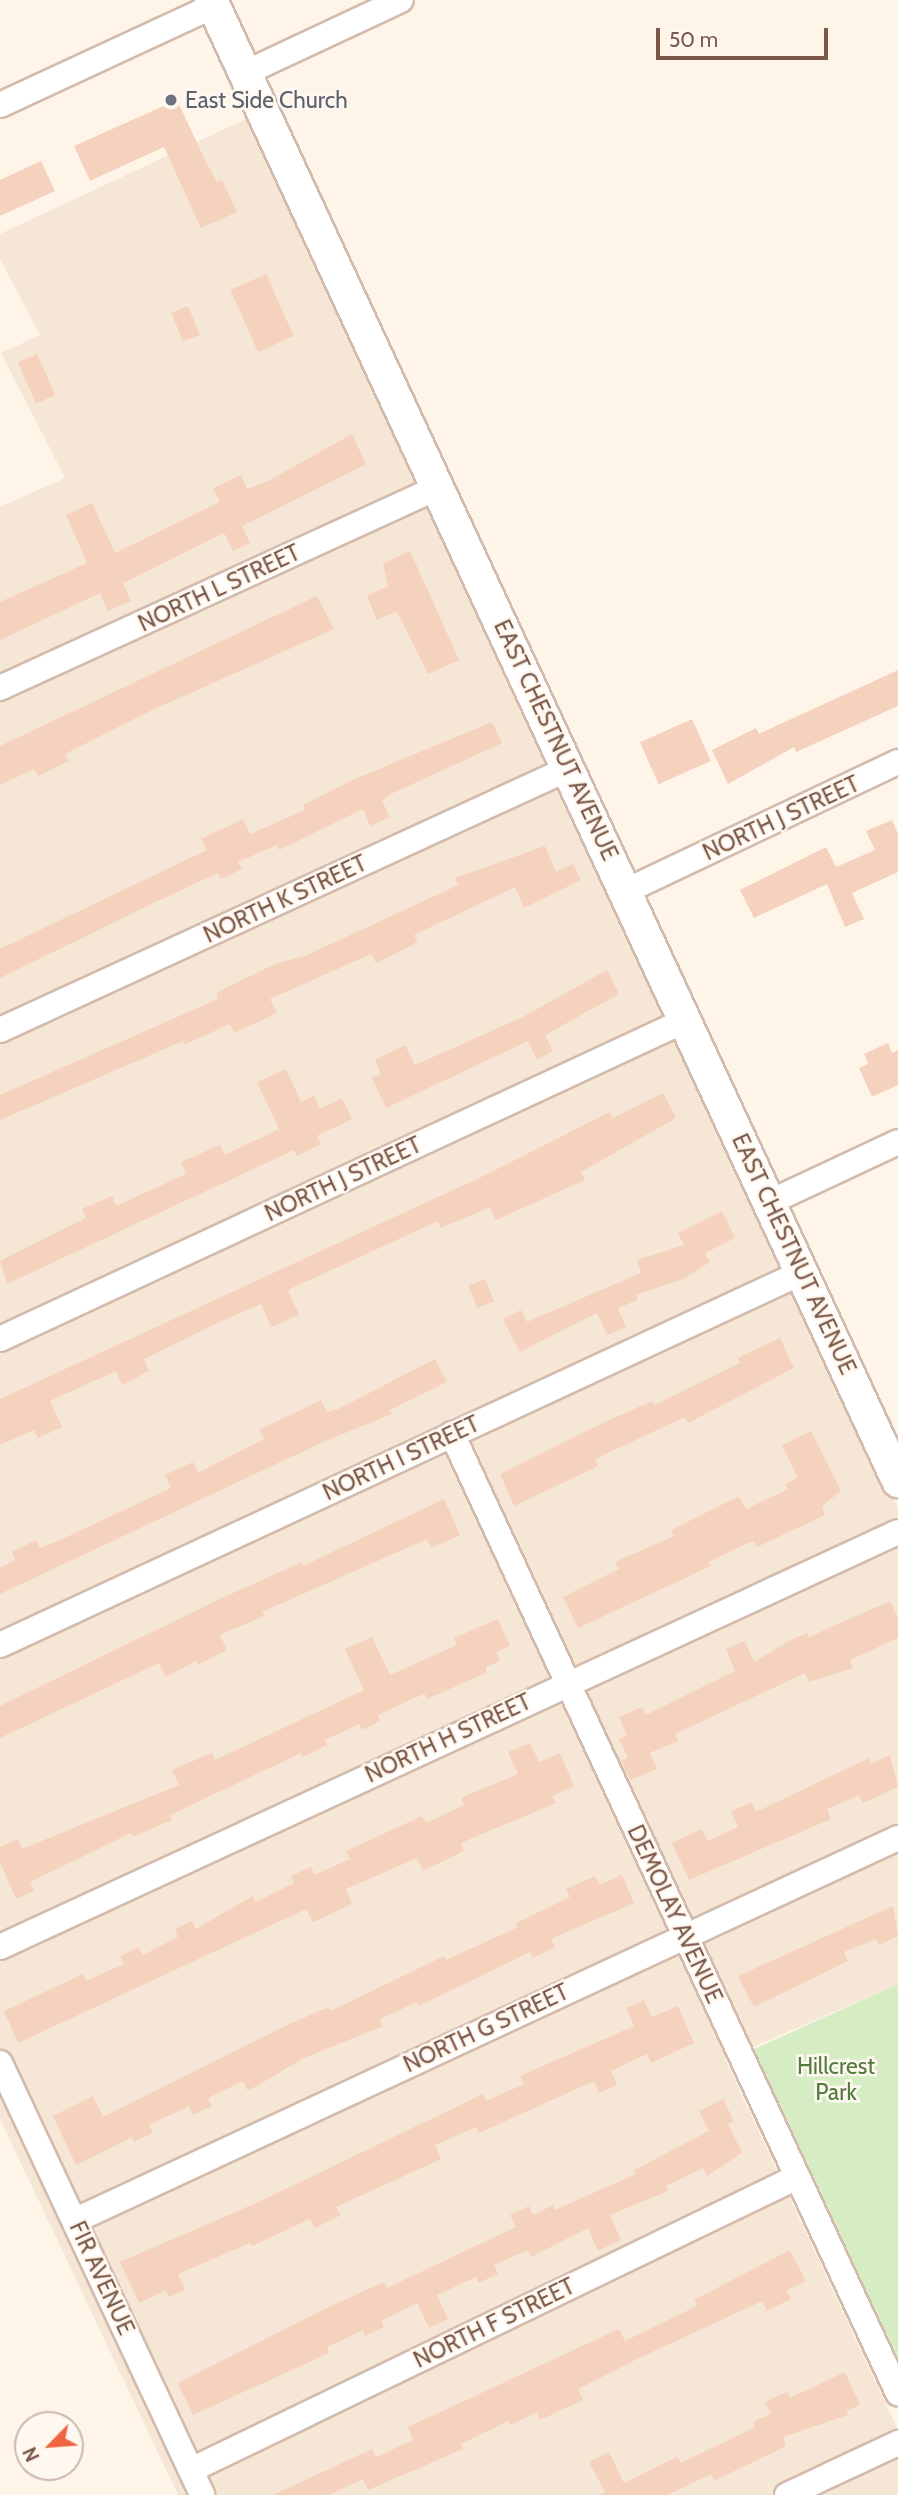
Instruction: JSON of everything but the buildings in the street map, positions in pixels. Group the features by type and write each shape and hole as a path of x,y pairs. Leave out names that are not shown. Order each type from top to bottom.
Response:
{"street":[{"path":"245,73 401,0"},
{"path":"0,105 212,3"},
{"name":"EAST CHESTNUT AVENUE","path":"212,3 570,768 898,1481"},
{"name":"NORTH L STREET","path":"0,688 439,487"},
{"name":"NORTH J STREET","path":"626,891 898,762"},
{"name":"NORTH K STREET","path":"0,1031 570,768"},
{"name":"NORTH J STREET","path":"0,1339 686,1020"},
{"path":"770,1202 898,1142"},
{"name":"NORTH I STREET","path":"0,1645 803,1272"},
{"name":"DEMOLAY AVENUE","path":"452,1434 898,2393"},
{"name":"NORTH H STREET","path":"0,1947 567,1682 898,1532"},
{"name":"NORTH G STREET","path":"76,2220 898,1838"},
{"name":"FIR AVENUE","path":"0,2063 76,2220 202,2495"},
{"name":"NORTH F STREET","path":"191,2470 797,2177"},
{"path":"787,2495 898,2442"}],"shaded area":[{"path":"250,117 898,1508 898,1984 725,2059 898,2430 898,2495 178,2495 0,2119 0,507 65,478 1,353 40,335 0,259 0,234"}],"green space":[{"name":"Hillcrest Park","path":"898,1984 898,2358 754,2049"}],"place":[{"name":"East Side Church","path":"171,100"}]}
